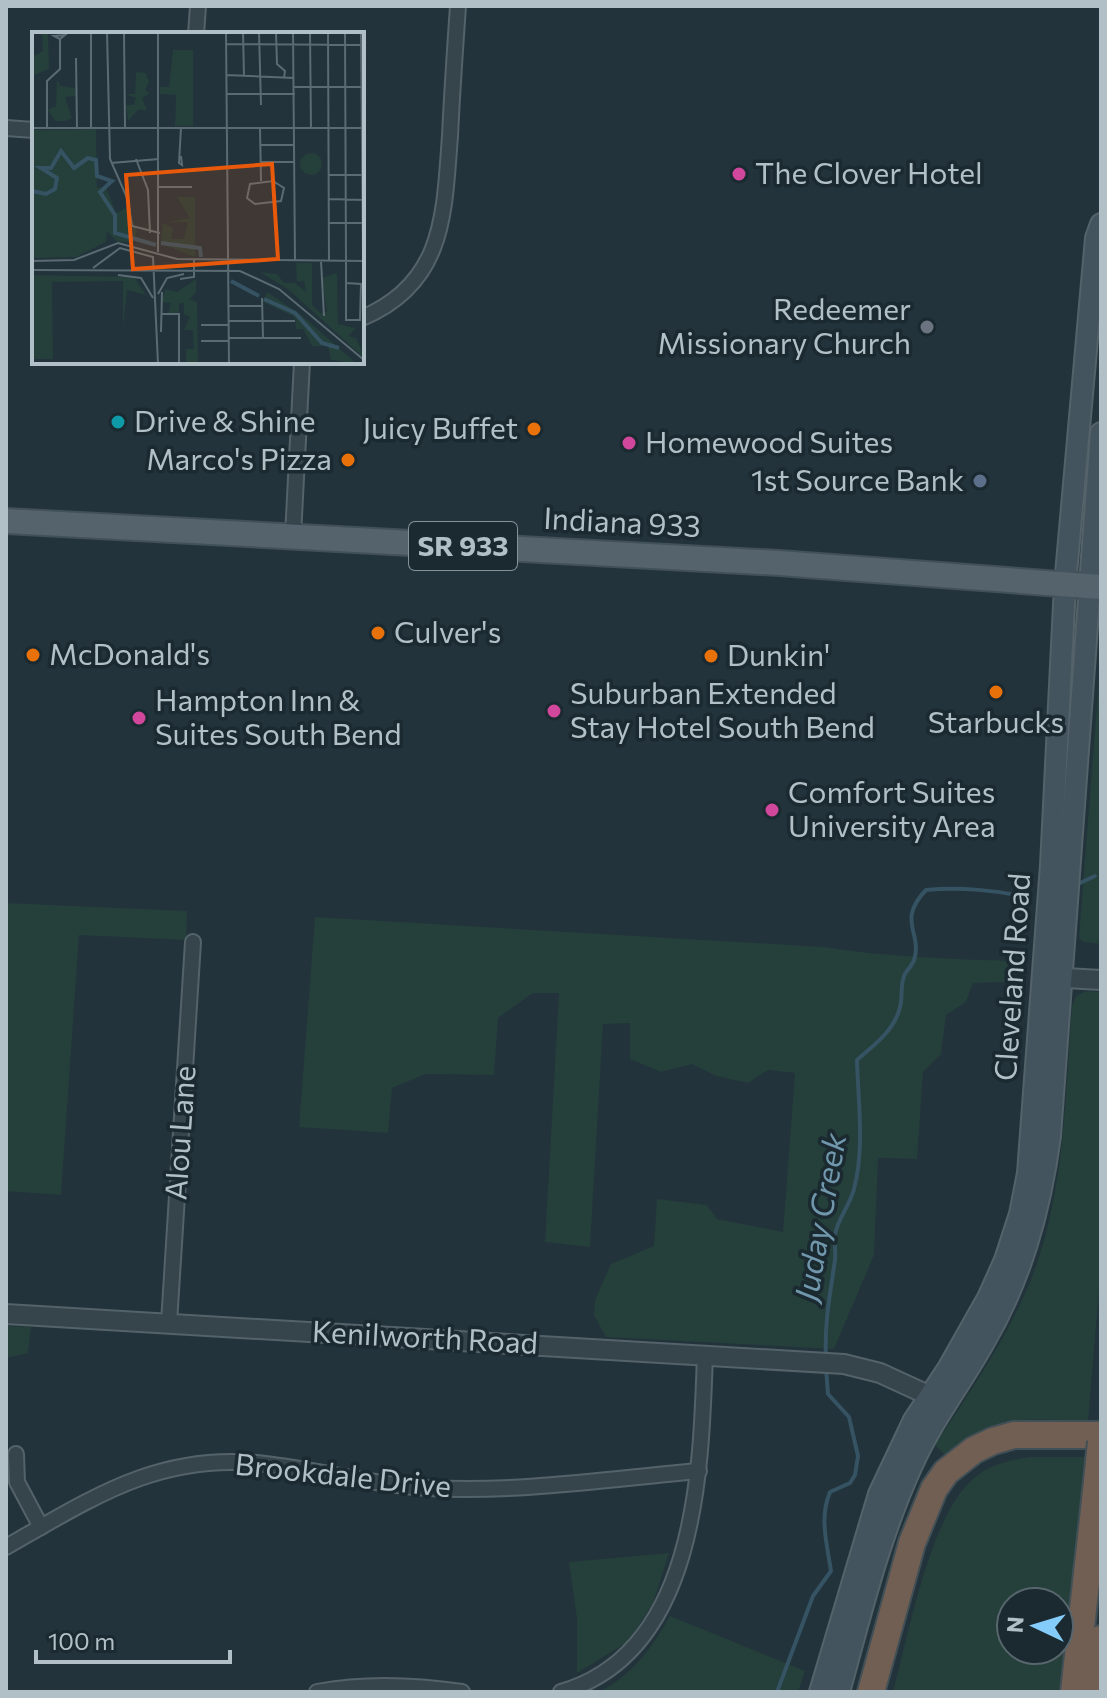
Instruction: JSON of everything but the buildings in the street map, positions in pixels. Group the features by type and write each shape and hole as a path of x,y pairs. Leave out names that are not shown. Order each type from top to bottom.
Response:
{"highway":[{"path":"871,1692 912,1543 934,1489 946,1472 974,1450 1014,1435 1101,1435"},
{"path":"1074,1692 1101,1442"},
{"path":"885,1692 928,1542 942,1504 954,1486 973,1467 998,1454 1024,1448 1101,1448"},
{"path":"1098,1692 1101,1639"}],"main road":[{"name":"Cleveland Road","path":"839,1692 897,1500 930,1429 1004,1306 1022,1265 1036,1220 1050,1136 1065,585 1096,238 1101,224"},
{"name":"Cleveland Road","path":"820,1692 879,1494 896,1456 988,1298 1020,1214 1052,977 1096,586 1101,433"},
{"name":"Indiana 933","path":"6,521 841,567 1096,586"}],"street":[{"path":"196,32 198,6"},
{"path":"364,317 402,295 429,260 437,241 446,195 458,6"},
{"path":"6,128 32,130"},
{"path":"293,536 302,364"},
{"name":"Alou Lane","path":"169,1323 193,942"},
{"path":"1052,977 1101,980"},
{"name":"Kenilworth Road","path":"6,1314 815,1361 880,1373 930,1396"},
{"path":"561,1692 602,1675 638,1645 663,1605 680,1561 693,1510 699,1471 705,1354"},
{"path":"16,1454 17,1482 41,1527"},
{"name":"Brookdale Drive","path":"6,1547 100,1493 132,1479 196,1464 264,1464 398,1486 482,1489 699,1471"},
{"path":"317,1692 365,1686 423,1686 462,1692"}],"green space":[{"path":"1101,653 1101,944 1084,942 1079,938"},
{"path":"6,903 187,911 186,940 79,935 61,1195 6,1191"},
{"path":"315,917 1016,961 1016,982 973,983 966,1002 946,1015 941,1054 923,1072 917,1159 878,1158 874,1255 834,1349 606,1337 594,1315 595,1300 611,1264 654,1246 657,1199 707,1205 717,1219 783,1232 795,1073 768,1070 748,1083 716,1076 692,1064 661,1072 630,1059 630,1023 603,1024 590,1247 545,1242 559,993 533,993 498,1018 494,1075 426,1074 392,1088 388,1133 299,1127"},
{"path":"1086,991 1101,992 1101,1268 1088,1421 1029,1420 995,1425 962,1441 945,1455 935,1445 1010,1324 1042,1249 1062,1146 1072,1006 1076,996"},
{"path":"6,1326 31,1327 28,1353 6,1358"},
{"path":"1030,1457 1085,1457 1075,1592 1075,1586 995,1586 995,1666 1066,1666 1063,1692 893,1692 922,1578 944,1520 958,1496 973,1479 1000,1464"},
{"path":"669,1553 653,1603 629,1641 577,1673 577,1619 569,1562"},
{"path":"670,1616 805,1671 798,1692 599,1692 622,1678 640,1659"}],"waterway":[{"name":"Juday Creek","path":"1080,883 1095,876"},
{"name":"Juday Creek","path":"826,1359 835,1235 854,1189 859,1157 857,1060 883,1036 897,1015 903,980 916,951 911,919 913,910 926,890 978,890 1030,898"},
{"name":"Juday Creek","path":"777,1692 813,1596 831,1571 824,1521 830,1492 850,1483 855,1475 858,1456 849,1417 828,1394 826,1368"}],"place":[{"name":"The Clover Hotel","path":"739,174"},
{"name":"Redeemer Missionary Church","path":"927,327"},
{"name":"Drive & Shine","path":"118,422"},
{"name":"Juicy Buffet","path":"534,429"},
{"name":"Homewood Suites","path":"629,443"},
{"name":"Marco's Pizza","path":"348,460"},
{"name":"1st Source Bank","path":"980,481"},
{"name":"Culver's","path":"378,633"},
{"name":"McDonald's","path":"33,655"},
{"name":"Dunkin'","path":"711,656"},
{"name":"Starbucks","path":"996,692"},
{"name":"Suburban Extended Stay Hotel South Bend","path":"554,711"},
{"name":"Hampton Inn & Suites South Bend","path":"139,718"},
{"name":"Comfort Suites University Area","path":"772,810"}]}
